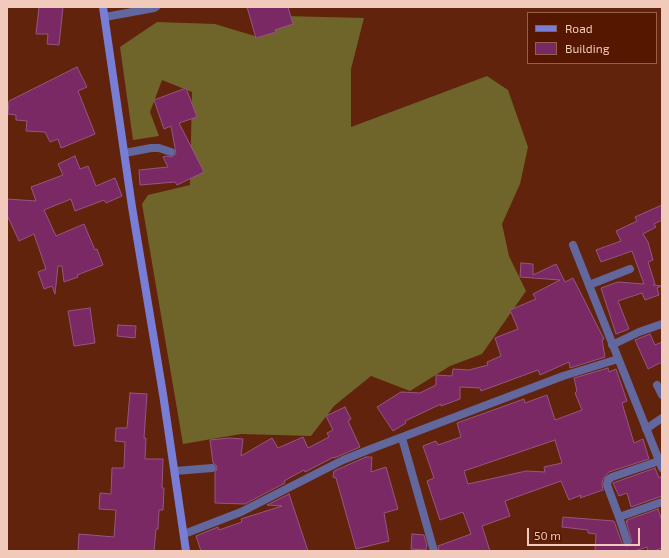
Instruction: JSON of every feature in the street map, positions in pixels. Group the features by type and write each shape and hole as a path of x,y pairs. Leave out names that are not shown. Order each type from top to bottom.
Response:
{"main road":[{"path":"103,7 186,551"}],"street":[{"path":"105,17 156,7"},
{"path":"125,153 151,148 159,148 171,152"},
{"path":"573,245 661,464 612,476 608,480 607,485 627,541"},
{"path":"589,285 630,269"},
{"path":"612,345 639,332 662,324"},
{"path":"184,534 241,512 343,460 563,376 618,359"},
{"path":"657,385 662,395"},
{"path":"646,429 662,418"},
{"path":"402,438 434,551"},
{"path":"175,471 212,468"},
{"path":"619,517 662,502"}],"shaded area":[{"path":"284,16 364,18 351,69 351,127 487,76 508,90 528,147 520,184 502,224 509,256 526,291 482,354 450,366 410,391 371,376 334,406 311,436 241,434 183,444 142,204 148,195 190,185 192,92 162,80 150,112 159,136 133,140 120,47 157,22 215,24 258,37 281,27"}],"building":[{"path":"39,7 63,7 59,45 47,44 48,34 36,34"},
{"path":"247,7 288,7 293,24 275,30 276,32 256,38"},
{"path":"77,67 87,87 78,91 95,134 61,148 58,139 50,142 45,132 26,131 27,121 16,120 16,115 8,114 9,101"},
{"path":"186,88 197,117 179,123 204,172 177,185 175,182 140,185 139,170 168,167 163,157 172,157 176,153 171,126 164,129 154,100"},
{"path":"75,156 80,169 88,166 96,186 115,178 122,196 106,203 104,200 75,211 71,199 44,210 56,236 84,224 95,250 97,249 103,265 77,275 78,277 64,282 62,266 58,266 55,294 52,286 44,289 38,272 46,269 34,234 19,241 7,215 7,199 36,201 31,187 63,175 58,164"},
{"path":"662,205 662,220 654,224 656,227 643,234 648,242 653,260 648,262 655,284 653,285 662,286 657,288 659,295 645,300 642,293 618,301 629,329 616,334 601,288 618,282 644,284 632,251 601,262 596,250 621,241 616,231 637,221 635,217"},
{"path":"521,263 533,264 533,275 556,264 565,282 573,278 604,339 602,340 605,357 570,368 569,362 540,375 538,370 481,391 480,388 460,387 460,399 441,406 441,404 405,421 406,423 393,431 377,407 401,392 420,393 436,385 436,375 452,376 453,369 469,370 488,365 487,362 501,356 495,338 518,329 510,310 536,299 533,294 560,280 520,277"},
{"path":"90,308 95,343 74,346 68,311"},
{"path":"118,325 136,326 135,338 117,336"},
{"path":"650,334 655,345 662,342 662,362 648,369 635,340"},
{"path":"608,368 609,372 616,369 627,401 622,403 634,443 643,439 649,459 609,472 603,479 603,490 580,498 581,495 569,500 561,481 505,501 510,516 482,526 490,551 439,551 438,546 471,534 463,512 440,520 427,481 434,478 423,446 436,441 438,445 461,437 457,423 524,399 525,403 547,395 555,420 582,410 575,393 577,391 574,378","holes":["555,440 562,463 544,467 545,472 526,471 468,484 464,471"]},
{"path":"130,393 147,394 144,438 146,438 145,459 163,459 163,510 159,510 158,529 156,529 154,551 78,551 79,534 114,537 116,510 99,509 100,493 111,494 112,468 124,468 125,442 115,441 116,428 127,428"},
{"path":"345,407 351,419 348,421 360,447 334,457 305,472 304,470 284,481 285,483 245,504 215,503 215,473 217,468 213,463 210,440 229,438 243,439 241,456 272,438 278,448 303,437 308,448 329,437 327,433 333,430 326,416"},
{"path":"366,457 372,457 371,472 386,467 398,509 384,513 389,541 356,549 336,478 333,477 334,471"},
{"path":"655,468 659,478 662,476 662,496 631,507 627,493 619,496 613,483"},
{"path":"289,494 308,551 201,551 196,536 218,527 219,530 242,522 241,519 282,506 267,505"},
{"path":"658,509 662,521 662,548 654,551 648,551 647,547 635,551 595,551 596,534 588,533 588,530 562,527 563,517 614,521 622,543 628,546 632,542 626,521 628,522 627,520"},
{"path":"412,534 424,535 427,546 426,550 411,549"}]}
